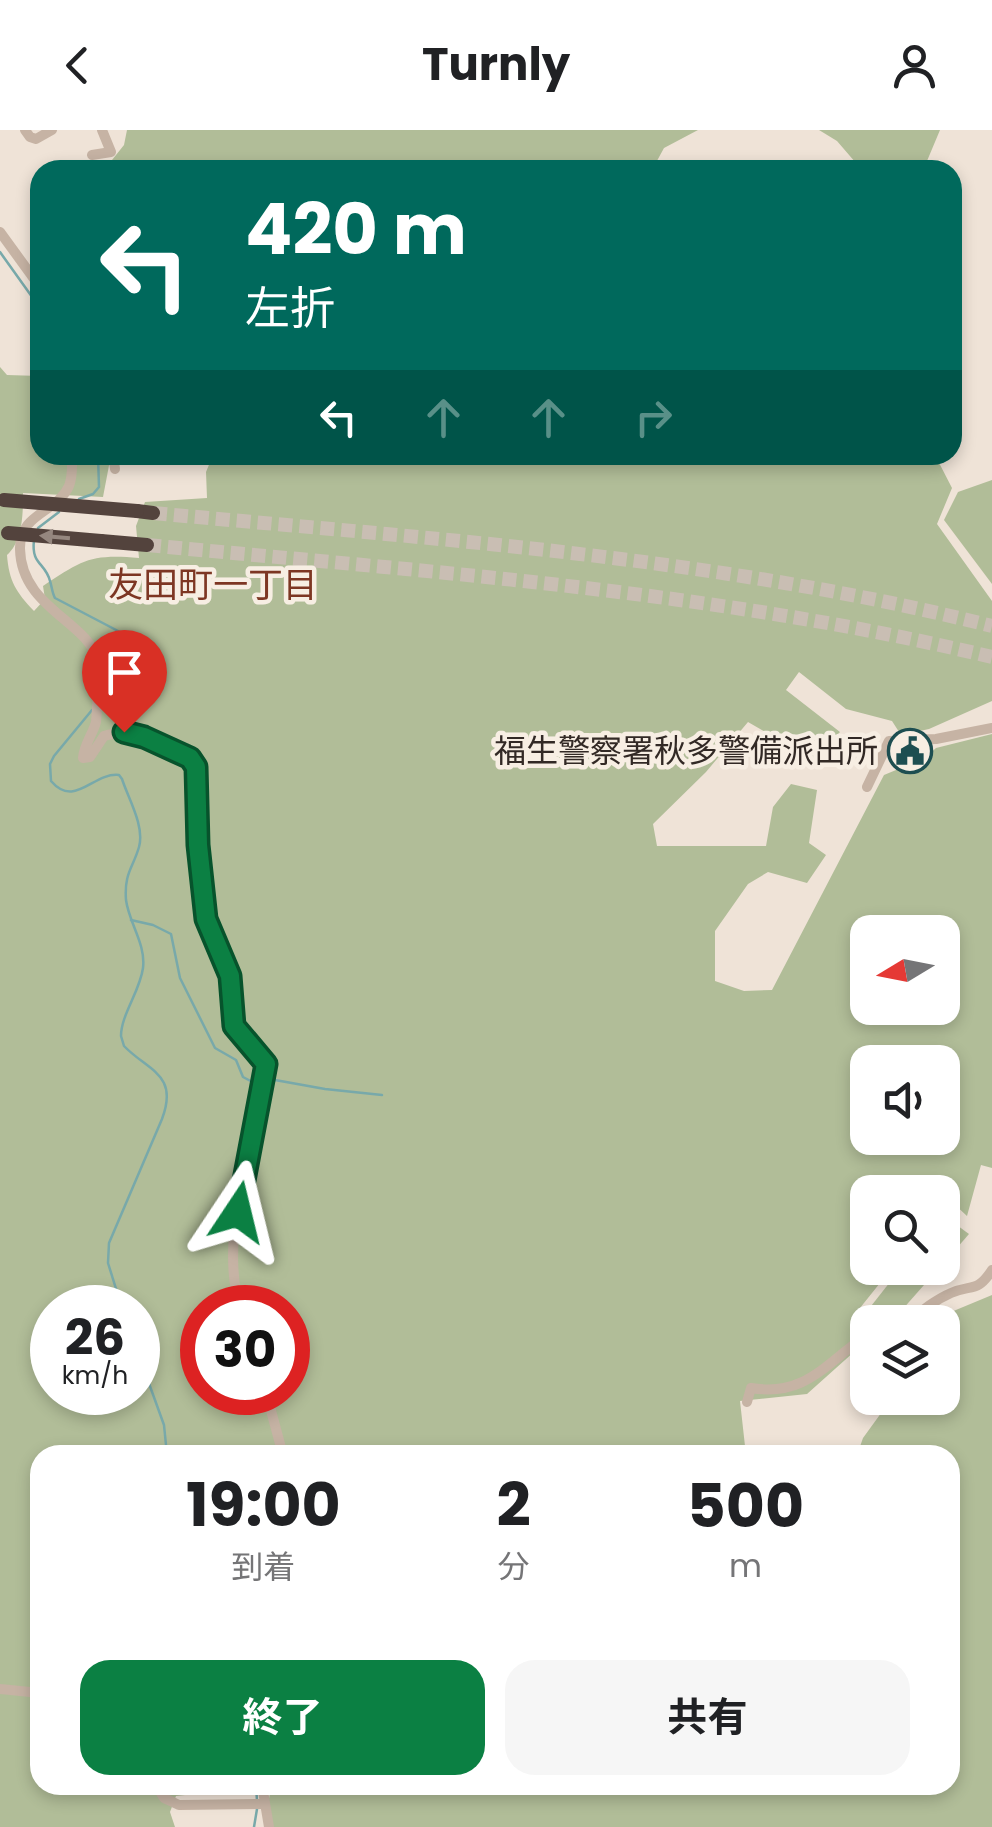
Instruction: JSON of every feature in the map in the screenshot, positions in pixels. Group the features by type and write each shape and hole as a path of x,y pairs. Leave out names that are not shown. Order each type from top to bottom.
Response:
{"highway":[{"path":"2,500 145,512"},
{"path":"4,533 148,545"}],"street":[{"path":"25,130 36,139 52,130"},
{"path":"92,155 111,152 102,130"},
{"path":"0,232 30,272"},
{"path":"72,465 67,490 28,522 22,534 20,555 37,594 93,649 98,664 96,716 83,752 84,760 90,758 104,736 124,732 190,758 198,773 198,845 206,919 230,976 234,1026 266,1064 236,1230 236,1285"},
{"path":"115,465 116,469"},
{"path":"868,786 889,741 936,739 992,728"},
{"path":"934,1305 949,1294 983,1284 992,1270"},
{"path":"747,1402 750,1388 773,1392 797,1386 850,1347"},
{"path":"272,1415 280,1445"},
{"path":"0,1689 30,1692"},
{"path":"162,1795 179,1806 259,1804"},
{"path":"260,1795 259,1804 269,1827"}],"green space":[{"path":"127,130 698,130 664,148 657,160 112,160 124,145"},
{"path":"819,130 940,130 927,160 853,160 837,141"},
{"path":"0,367 7,375 30,376 30,465 109,465 103,497 23,493 19,535 7,555 15,586 34,611 45,599 43,586 78,565 98,558 139,558 136,526 145,502 207,498 209,465 940,465 952,488 937,524 992,601 992,701 929,729 901,735 892,721 846,709 799,672 786,690 840,732 814,760 748,722 706,772 653,824 657,846 766,846 773,807 791,784 817,790 809,843 826,855 807,883 768,872 748,884 715,931 715,981 744,991 772,990 884,775 925,758 936,748 992,734 992,1168 981,1165 967,1216 960,1210 960,1175 850,1175 850,1285 878,1285 862,1305 850,1305 850,1356 807,1394 740,1401 745,1445 30,1445 30,1795 185,1795 176,1796 170,1812 175,1827 0,1827"},
{"path":"992,480 992,584 944,520 958,492"},
{"path":"960,1227 969,1234 960,1244"},
{"path":"888,1285 924,1285 906,1305 872,1305"},
{"path":"992,1295 992,1827 265,1827 270,1795 960,1795 960,1445 861,1445 880,1415 960,1415 960,1308"}],"waterway":[{"path":"0,252 30,294"},
{"path":"79,499 99,487 98,465"},
{"path":"38,528 59,512"},
{"path":"34,540 36,559 48,575 55,598 141,643 141,660 101,701"},
{"path":"92,710 54,756 50,764 51,781 60,789 76,791 119,775 135,812 140,839 128,877 126,900 142,950 143,968 121,1036 124,1046 158,1075 167,1092 162,1119 109,1243 108,1263 115,1285"},
{"path":"131,920 171,934 180,978 215,1048 236,1060 243,1077 258,1085"},
{"path":"267,1084 275,1080 382,1095"},
{"path":"160,1414 166,1445"},
{"path":"257,1795 257,1801"},
{"path":"254,1827 257,1809"}],"tunnel":[{"path":"153,513 469,542 680,567 889,602 992,626"},
{"path":"147,545 466,575 678,600 888,634 992,657"}],"place":[{"name":"福生警察署秋多警備派出所","path":"910,751"}],"district":[{"name":"友田町一丁目","path":"213,585"}],"route":[{"path":"124,732 190,758 198,773 198,845 206,919 232,983 234,1026 266,1064 238,1212"}]}
